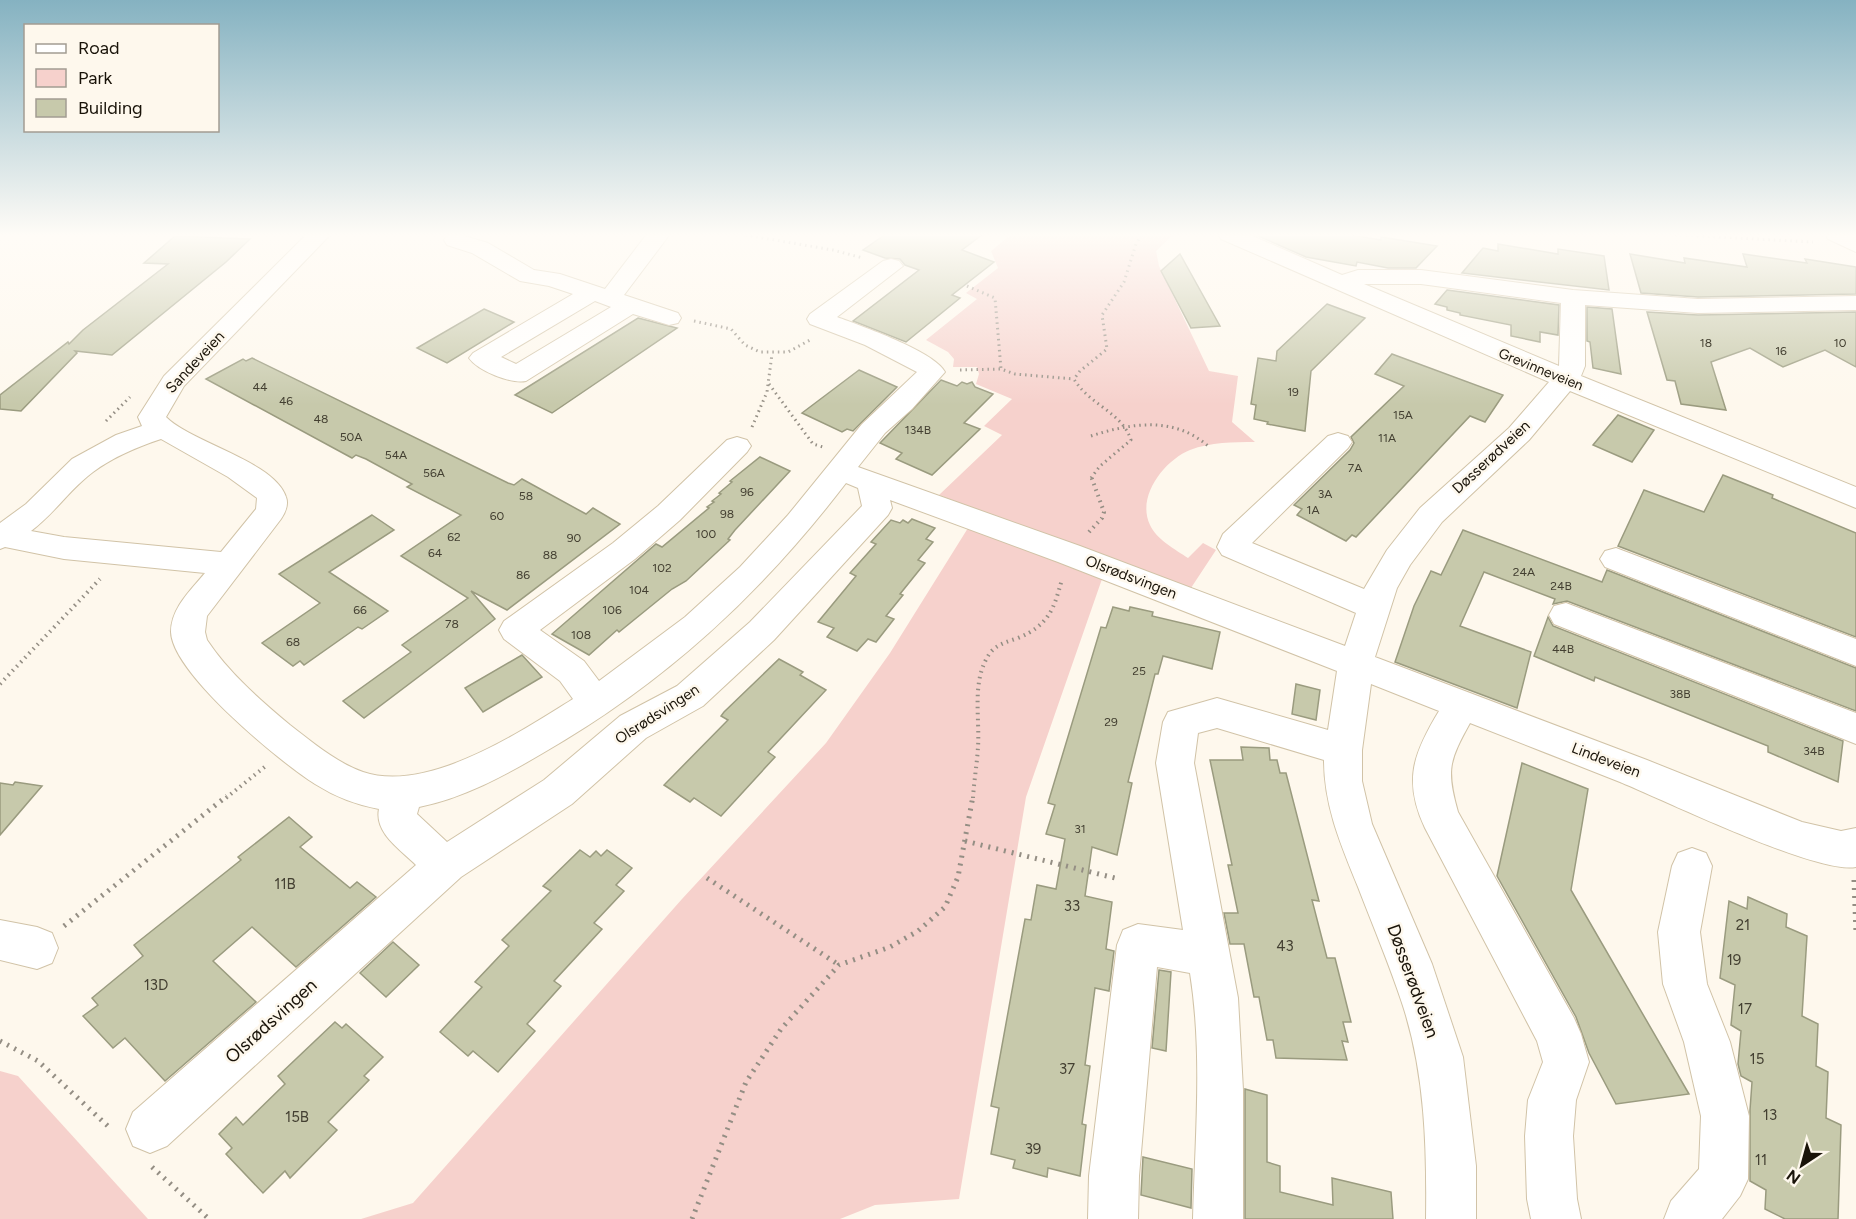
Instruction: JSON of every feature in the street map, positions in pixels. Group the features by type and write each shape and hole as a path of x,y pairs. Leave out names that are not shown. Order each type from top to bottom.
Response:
{"street":[{"name":"Sandeveien","path":"163,429 153,422 152,417 160,400 173,382 263,291"},
{"path":"589,291 669,318"},
{"path":"611,298 616,291"},
{"path":"1,537 37,511 82,466 126,441 163,429 257,482 272,495 273,504 270,512 191,613 188,627 190,640 200,657 235,696 291,746 355,785 377,792 433,789 463,779 534,740 595,702 658,658 718,606 855,469 873,429 932,372 931,369 874,340 819,319 857,291"},
{"name":"Grevinneveien","path":"1355,291 1856,498"},
{"path":"1527,291 1573,297 1698,306 1856,303"},
{"name":"Døsserødveien","path":"1451,1219 1450,1166 1440,1057 1410,964 1352,825 1342,781 1343,750 1356,664 1374,607 1398,558 1431,515 1520,434 1566,379 1572,366 1573,297"},
{"path":"1338,442 1234,542 1233,547 1374,607"},
{"path":"595,702 572,671 516,630 624,551 669,513 737,446"},
{"name":"Olsrødsvingen","path":"855,469 1356,664"},
{"name":"Olsrødsvingen","path":"138,1142 447,864 558,792 633,727 690,696 762,631 877,508 855,469"},
{"path":"1,537 64,548 229,564"},
{"path":"1616,559 1856,653"},
{"path":"718,606 762,631"},
{"path":"1566,615 1856,729"},
{"name":"Lindeveien","path":"1356,664 1800,838 1841,849 1855,848"},
{"path":"1461,705 1438,748 1430,771 1433,791 1439,816 1558,1034 1566,1062 1552,1100 1549,1136 1552,1199 1557,1219"},
{"path":"1218,1219 1220,1090 1216,998 1175,763 1181,722 1217,712 1343,750"},
{"path":"534,740 577,775"},
{"path":"407,792 397,811 398,822 440,862 447,864"},
{"path":"1689,1219 1724,1179 1725,1116 1707,1042 1685,984 1679,932 1692,866"},
{"path":"1113,1219 1114,1176 1138,945 1171,948 1210,957"}],"path":[{"path":"978,291 995,298 998,314 1000,369"},
{"path":"1074,379 1080,371 1107,349 1102,315 1118,291"},
{"path":"669,318 725,326 736,333 740,341 751,349 772,354 788,352 801,346 832,324"},
{"path":"737,446 757,420 773,368 772,354"},
{"path":"931,369 1000,369 1015,374 1074,379"},
{"path":"692,1219 746,1082 781,1029 839,965 890,947 932,920 945,907 951,894 958,877 976,782 980,672 991,652 1000,644 1036,628 1050,615 1059,595 1069,554 1102,518 1104,512 1091,476 1131,440 1126,428 1080,391 1074,379"},
{"path":"768,384 813,444 855,469"},
{"path":"1091,436 1126,428 1157,425 1178,427 1201,439 1208,446"},
{"path":"0,684 103,576"},
{"path":"18,944 291,746"},
{"path":"965,841 1115,878"},
{"path":"1855,848 1856,933"},
{"path":"707,878 839,965"},
{"path":"0,1041 38,1061 138,1142 209,1219"}],"green space":[{"path":"969,291 1171,291 1209,371 1238,376 1232,422 1255,442 1214,444 1198,447 1181,455 1171,462 1155,480 1147,502 1150,525 1172,548 1188,558 1203,543 1216,550 1189,591 939,495 1002,435 984,426 1012,399 976,384 979,374 977,367 953,367 954,359 948,352 926,340 977,299 966,293"},
{"path":"968,528 1102,579 1026,797 959,1199 875,1205 840,1219 361,1219 413,1203 682,899 826,743 890,653"},
{"path":"0,1071 18,1076 148,1219 0,1219"}],"building":[{"path":"133,291 191,291 112,355 75,351 77,353 21,411 0,409 0,395 68,342 69,344 83,330"},
{"path":"892,291 957,291 952,295 960,298 906,342 853,321"},
{"path":"1171,291 1200,291 1220,326 1191,328"},
{"path":"1446,291 1454,291 1559,305 1558,335 1540,332 1540,342 1511,336 1511,325 1460,315 1460,313 1447,310 1447,307 1435,304"},
{"path":"1640,291 1856,291 1856,294 1698,297 1641,293"},
{"path":"1327,304 1365,318 1311,371 1305,431 1267,424 1268,422 1254,419 1256,405 1251,404 1258,358 1276,361 1277,351"},
{"path":"1587,307 1612,309 1621,374 1593,368 1590,342 1587,341"},
{"path":"484,309 514,322 447,363 417,348"},
{"path":"1647,312 1698,315 1856,312 1856,367 1825,350 1783,367 1750,348 1711,362 1726,410 1681,404 1675,381 1667,380"},
{"path":"638,318 677,328 552,413 515,395"},
{"path":"1392,354 1503,395 1485,422 1470,416 1356,537 1352,535 1346,541 1297,515 1302,509 1294,505 1350,450 1354,443 1351,437 1404,386 1375,374"},
{"path":"252,358 508,483 514,485 522,479 586,514 593,508 620,524 507,610 471,591 495,619 364,718 343,701 411,652 402,645 468,598 401,556 461,515 407,487 412,484 366,459 356,455 352,458 206,379 243,359 246,361"},
{"path":"859,370 897,387 853,431 847,429 842,432 802,413"},
{"path":"941,380 957,386 962,382 967,384 972,382 975,387 993,394 964,423 980,429 932,475 896,459 902,453 880,443"},
{"path":"1618,415 1654,430 1632,462 1593,445"},
{"path":"760,457 790,471 735,530 728,539 730,540 686,581 672,589 619,632 617,630 589,655 552,634 656,544 662,547 709,508 707,507 714,502 712,501 721,494 719,493 732,482 730,481"},
{"path":"1723,475 1856,533 1856,637 1618,546 1644,490 1704,512"},
{"path":"372,515 394,530 329,572 388,611 362,629 358,627 304,665 300,661 293,666 262,643 320,603 279,574"},
{"path":"912,519 935,528 926,539 933,542 918,560 925,563 886,616 894,619 876,642 868,639 857,651 827,637 834,628 818,622 856,576 850,573 876,544 871,542 891,520 900,523 903,520 908,523"},
{"path":"1463,530 1602,582 1607,570 1856,668 1856,711 1567,601 1553,604 1555,599 1484,572 1460,626 1531,652 1517,708 1395,662 1414,606 1431,571 1441,575"},
{"path":"1113,607 1129,611 1130,607 1153,612 1152,616 1220,632 1212,669 1163,656 1158,674 1155,674 1128,782 1132,783 1117,855 1092,847 1085,896 1112,902 1106,949 1114,951 1109,991 1095,988 1085,1065 1090,1066 1082,1124 1086,1125 1080,1176 1048,1168 1047,1177 1013,1168 1015,1160 991,1154 999,1108 991,1106 1025,919 1031,920 1037,885 1056,889 1065,839 1046,834 1055,805 1048,803 1101,627 1106,628"},
{"path":"1548,617 1553,626 1843,741 1838,782 1768,752 1768,746 1595,677 1594,681 1534,656"},
{"path":"522,655 542,677 483,712 465,688"},
{"path":"779,659 803,672 800,675 826,690 768,752 775,757 721,816 694,798 690,802 664,785 728,720 721,716 724,712"},
{"path":"1296,684 1320,690 1316,720 1292,714"},
{"path":"1241,747 1269,748 1270,760 1277,760 1280,773 1286,773 1319,901 1312,900 1327,958 1335,958 1351,1022 1343,1022 1348,1042 1342,1041 1347,1060 1276,1058 1273,1040 1267,1040 1259,997 1254,997 1244,944 1230,944 1224,913 1238,913 1228,865 1232,865 1210,760 1243,760"},
{"path":"1522,763 1588,789 1571,890 1689,1094 1616,1104 1589,1053 1576,1017 1497,876"},
{"path":"15,782 42,786 0,835 0,783 13,785"},
{"path":"289,817 312,837 300,847 350,888 357,882 376,897 296,967 252,927 213,961 256,1002 165,1081 125,1038 113,1048 83,1016 98,1005 92,998 143,956 134,945 241,860 238,857"},
{"path":"580,850 590,857 596,851 601,856 607,850 632,868 616,885 624,891 594,923 602,929 554,981 561,986 527,1024 535,1031 498,1072 473,1051 468,1056 440,1032 482,987 475,982 509,946 502,940 551,891 543,886"},
{"path":"1748,897 1787,914 1786,927 1807,936 1802,1016 1818,1024 1816,1066 1828,1072 1826,1118 1841,1125 1838,1219 1785,1219 1765,1209 1766,1190 1750,1181 1752,1082 1741,1076 1738,1064 1741,1031 1731,1025 1735,985 1720,978 1729,901 1747,909"},
{"path":"393,942 419,965 386,997 360,973"},
{"path":"1159,970 1171,972 1166,1051 1152,1048"},
{"path":"335,1022 342,1028 346,1024 383,1057 364,1076 369,1080 328,1122 337,1130 290,1178 285,1171 263,1193 226,1154 232,1148 219,1134 236,1117 243,1125 285,1084 278,1076"},
{"path":"1245,1089 1267,1095 1267,1162 1280,1166 1280,1192 1333,1205 1332,1178 1391,1192 1393,1219 1245,1219"},
{"path":"1143,1157 1192,1169 1191,1208 1141,1195"}]}
